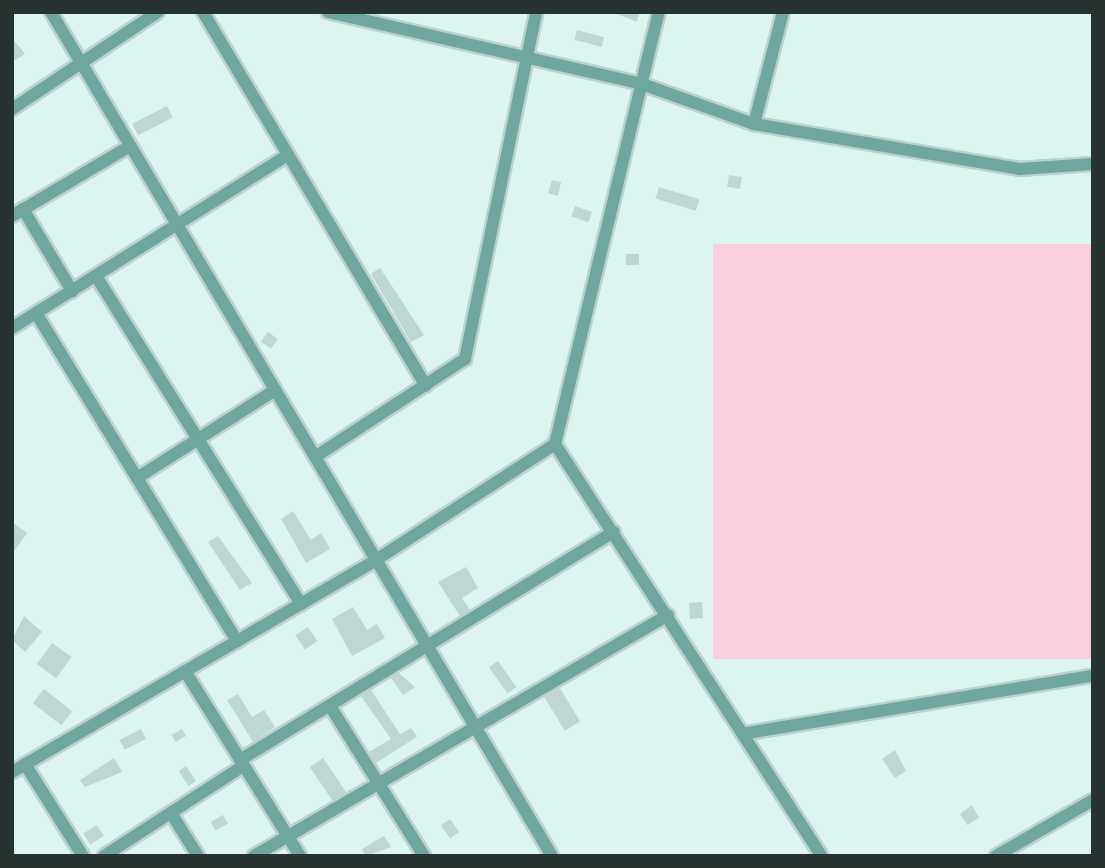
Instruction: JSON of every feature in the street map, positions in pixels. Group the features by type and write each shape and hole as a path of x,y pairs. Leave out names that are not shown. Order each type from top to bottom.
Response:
{"street":[{"path":"51,12 552,856"},
{"path":"12,109 79,60 158,12"},
{"path":"203,12 426,386"},
{"path":"328,12 525,55 642,85 754,124 1019,169 1093,164"},
{"path":"315,457 465,359 525,55 536,12"},
{"path":"12,772 376,560 555,444 659,12"},
{"path":"754,124 783,12"},
{"path":"72,291 18,213 130,146"},
{"path":"12,328 288,155"},
{"path":"96,276 301,604"},
{"path":"36,313 237,641"},
{"path":"137,478 275,390"},
{"path":"555,444 747,733 822,856"},
{"path":"104,856 330,706 614,531"},
{"path":"254,856 668,615"},
{"path":"185,671 300,856"},
{"path":"747,733 1093,676"},
{"path":"330,706 424,856"},
{"path":"25,764 83,856"},
{"path":"996,856 1093,800"},
{"path":"171,813 198,856"}],"shaded area":[{"path":"713,244 1093,244 1093,659 713,659"}],"building":[{"path":"612,12 639,12 637,22"},
{"path":"577,30 604,37 601,47 574,40"},
{"path":"12,38 25,54 12,62"},
{"path":"167,106 173,118 138,135 132,124"},
{"path":"729,175 742,177 740,189 727,187"},
{"path":"552,180 561,182 558,196 548,193"},
{"path":"659,187 699,199 696,211 655,198"},
{"path":"575,206 592,212 588,222 571,216"},
{"path":"626,254 639,254 639,265 626,265"},
{"path":"380,268 424,335 411,342 371,274"},
{"path":"268,332 278,339 271,349 261,342"},
{"path":"293,511 311,540 321,533 330,549 306,563 281,519"},
{"path":"12,522 27,533 12,554"},
{"path":"218,536 252,583 240,590 208,542"},
{"path":"466,567 478,588 462,598 470,610 460,616 438,582"},
{"path":"702,602 703,618 690,619 689,603"},
{"path":"353,607 367,630 377,624 385,638 352,656 332,619"},
{"path":"24,616 42,632 25,652 12,640"},
{"path":"308,627 317,641 305,649 295,635"},
{"path":"52,643 71,657 56,678 37,664"},
{"path":"498,661 516,687 507,694 489,667"},
{"path":"399,673 415,687 403,695 391,678"},
{"path":"560,688 580,721 565,731 545,697"},
{"path":"44,689 72,711 61,725 33,703"},
{"path":"371,690 400,734 411,728 417,737 376,763 369,752 391,739 361,696"},
{"path":"238,694 252,717 264,710 275,727 253,742 227,700"},
{"path":"141,729 146,739 125,750 120,740"},
{"path":"182,729 186,736 176,742 172,735"},
{"path":"895,750 906,771 895,778 882,759"},
{"path":"114,758 122,772 85,787 80,780"},
{"path":"323,758 346,792 333,801 310,767"},
{"path":"186,766 196,781 189,786 179,771"},
{"path":"972,805 979,818 967,825 960,814"},
{"path":"223,815 228,824 216,831 211,822"},
{"path":"450,819 459,832 450,838 441,825"},
{"path":"97,825 104,836 90,845 83,833"},
{"path":"384,836 391,847 366,856 362,849"}]}
